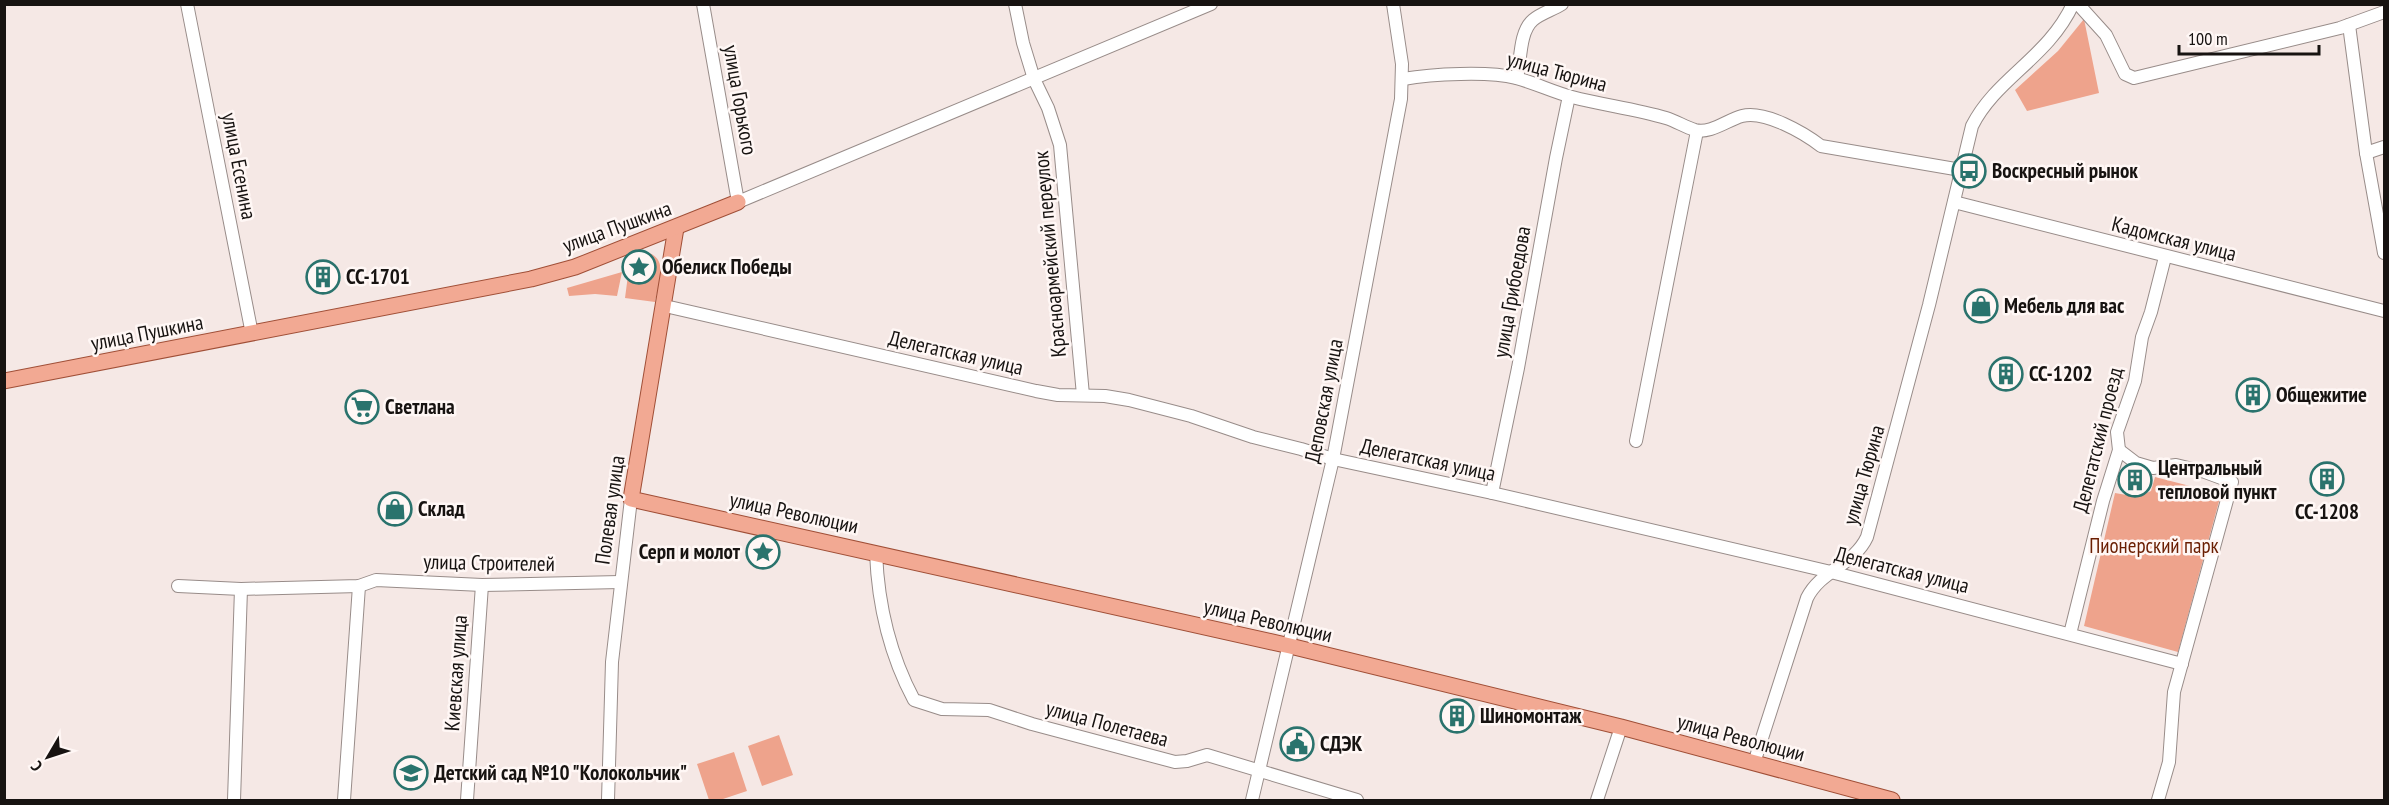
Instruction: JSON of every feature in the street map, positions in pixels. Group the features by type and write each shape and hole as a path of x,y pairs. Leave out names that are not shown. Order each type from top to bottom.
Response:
{"main road":[{"name":"улица Пушкина","path":"4,381 531,279 575,267 738,202"},
{"name":"Полевая улица","path":"631,499 665,306 676,228"},
{"name":"улица Революции","path":"631,499 1290,646 1621,727 1754,763 1863,797 1892,801"}],"street":[{"name":"улица Есенина","path":"187,4 252,334"},
{"name":"улица Горького","path":"703,4 738,202"},
{"name":"Красноармейский переулок","path":"1015,4 1023,43 1034,79 1048,108 1060,145 1083,395"},
{"name":"улица Пушкина","path":"738,202 1210,4"},
{"name":"Деповская улица","path":"1252,801 1333,459 1403,79 1393,4"},
{"path":"1517,78 1524,35 1529,24 1539,15 1562,4"},
{"name":"улица Тюрина","path":"1754,763 1807,597 1814,586 1857,553 1870,528 1972,126 1979,112 2055,35 2073,4"},
{"path":"2078,4 2106,34 2125,74 2134,78 2349,25 2385,12"},
{"path":"2349,25 2366,153 2385,253"},
{"name":"улица Тюрина","path":"1403,79 1424,75 1499,75 1517,78 1569,96 1662,117 1697,131"},
{"name":"улица Грибоедова","path":"1492,494 1569,96"},
{"path":"1636,441 1697,131 1710,130 1742,116 1750,115 1788,126 1808,136 1821,146 1961,170"},
{"path":"2366,153 2385,147"},
{"name":"Кадомская улица","path":"1954,202 2164,257 2385,311"},
{"name":"Делегатский проезд","path":"2070,634 2103,501 2119,450 2117,432 2135,381 2142,337 2151,312 2164,257"},
{"name":"Делегатская улица","path":"665,306 1036,391 1058,395 1130,400 1333,459 1831,572 2182,664"},
{"path":"2119,450 2136,463 2153,468 2176,465 2232,482 2171,708 2169,762 2158,801"},
{"name":"Полевая улица","path":"608,801 612,662 631,499"},
{"name":"улица Полетаева","path":"876,553 881,606 903,680 914,700 942,709 989,711 1175,762 1207,755 1230,760 1358,801"},
{"name":"улица Строителей","path":"178,586 241,589 359,586 376,580 482,585 620,582"},
{"name":"Киевская улица","path":"467,801 482,585"},
{"path":"344,801 359,586"},
{"path":"234,801 241,589"},
{"path":"1597,801 1621,727"}],"green space":[{"path":"2084,19 2099,93 2027,111 2015,90 2058,51"},
{"path":"649,253 659,261 661,274 655,302 625,298 630,260"},
{"path":"622,272 617,296 595,294 569,296 567,288"},
{"name":"Пионерский парк","path":"2155,477 2221,494 2178,652 2084,626 2115,493 2138,497 2151,491"},
{"path":"779,735 793,775 762,786 748,746"},
{"path":"734,752 747,791 720,800 709,800 697,764"}],"place":[{"name":"Воскресный рынок","path":"1969,171"},
{"name":"Обелиск Победы","path":"639,267"},
{"name":"СС-1701","path":"323,277"},
{"name":"Мебель для вас","path":"1981,306"},
{"name":"СС-1202","path":"2006,374"},
{"name":"Общежитие","path":"2253,395"},
{"name":"Светлана","path":"362,407"},
{"name":"СС-1208","path":"2327,479"},
{"name":"Центральный тепловой пункт","path":"2135,480"},
{"name":"Склад","path":"395,509"},
{"name":"Серп и молот","path":"763,552"},
{"name":"Шиномонтаж","path":"1457,716"},
{"name":"СДЭК","path":"1297,744"},
{"name":"Детский сад №10 \"Колокольчик\"","path":"411,773"}]}
